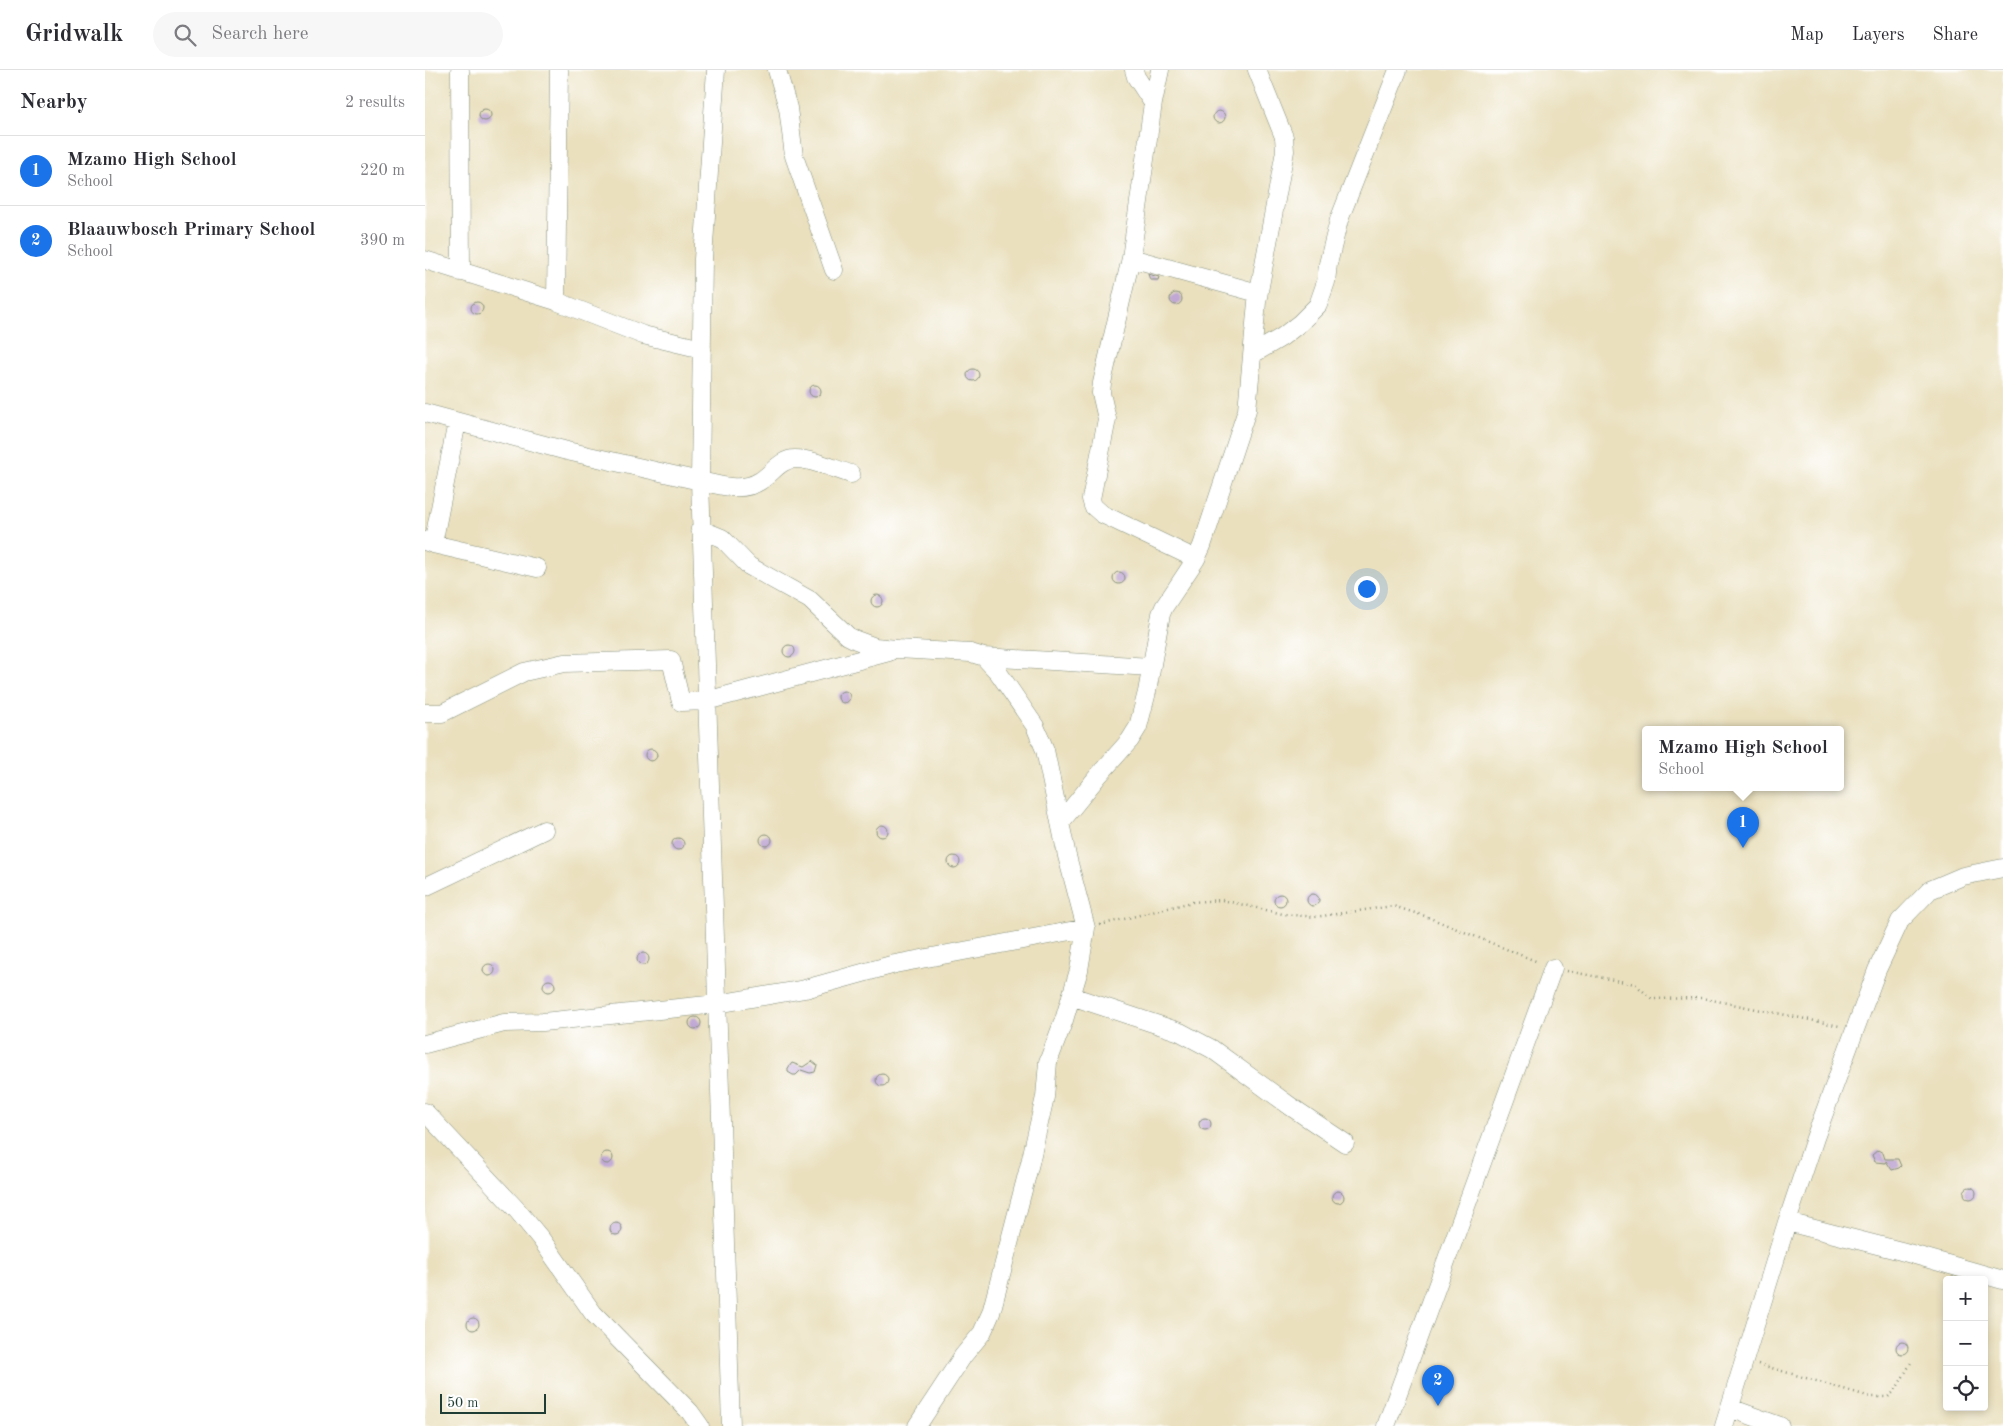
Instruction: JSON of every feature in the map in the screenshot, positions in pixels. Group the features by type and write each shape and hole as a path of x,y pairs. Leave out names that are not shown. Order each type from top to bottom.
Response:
{"street":[{"path":"460,70 461,272"},
{"path":"556,301 559,70"},
{"path":"716,70 703,259 700,529 731,1426"},
{"path":"777,70 787,108 795,156 834,270"},
{"path":"1134,70 1136,77 1153,103"},
{"path":"1160,70 1153,103 1131,258 1102,383 1101,393 1107,419 1091,499 1093,506 1102,514 1196,559"},
{"path":"1061,823 1134,734 1140,721 1164,607 1196,559 1202,546 1247,410 1258,293 1285,151 1284,137 1257,70"},
{"path":"1253,354 1300,323 1317,305 1326,282 1328,264 1339,220 1398,70"},
{"path":"1131,258 1258,293"},
{"path":"425,260 556,301 643,334 702,349"},
{"path":"425,414 567,451 733,487 759,482 784,462 794,459 851,474"},
{"path":"457,422 429,543 537,568"},
{"path":"700,529 723,538 749,566 810,600 848,636 875,647 971,653 984,657 1151,667"},
{"path":"425,713 442,713 524,672 564,663 671,660 681,702 706,701 897,649"},
{"path":"917,1426 963,1356 982,1333 991,1313 1033,1153 1045,1097 1048,1062 1079,970 1086,928 1076,892 1045,750 1035,726 998,672 984,657"},
{"path":"425,888 545,830"},
{"path":"1725,1426 1787,1222 1815,1138 1877,970 1900,921 1930,890 1963,876 2003,868"},
{"path":"425,1044 504,1023 543,1022 717,1004 805,989 895,964 1086,928"},
{"path":"1386,1426 1553,968"},
{"path":"1071,996 1179,1032 1212,1049 1290,1106 1345,1143"},
{"path":"425,1112 517,1210 541,1239 593,1313 690,1412 700,1426"},
{"path":"1787,1222 1901,1251 2003,1280"},
{"path":"1730,1408 1780,1426"}],"path":[{"path":"1086,928 1192,902 1222,900 1283,914 1315,918 1393,906 1425,916 1553,968 1635,984 1652,998 1702,998 1855,1029"},
{"path":"1745,1360 1871,1397 1888,1397 1895,1391 1912,1361"}],"building":[{"path":"483,109 487,109 491,115 487,121 483,121 479,117 479,113"},
{"path":"1217,111 1221,111 1225,117 1221,123 1217,123 1213,119 1213,115"},
{"path":"1148,274 1159,277 1158,280 1150,280"},
{"path":"1174,293 1178,293 1182,299 1178,305 1174,305 1170,301 1170,297"},
{"path":"475,302 479,302 483,308 479,314 475,314 471,310 471,306"},
{"path":"971,369 975,369 979,375 975,381 971,381 967,377 967,373"},
{"path":"813,385 817,385 821,391 817,397 813,397 809,393 809,389"},
{"path":"1117,572 1121,572 1125,578 1121,584 1117,584 1113,580 1113,576"},
{"path":"875,595 879,595 883,601 879,607 875,607 871,603 871,599"},
{"path":"787,645 791,645 795,651 791,657 787,657 783,653 783,649"},
{"path":"842,691 846,691 850,697 846,703 842,703 838,699 838,695"},
{"path":"649,749 653,749 657,755 653,761 649,761 645,757 645,753"},
{"path":"880,825 884,825 888,831 884,837 880,837 876,833 876,829"},
{"path":"764,834 768,834 772,840 768,846 764,846 760,842 760,838"},
{"path":"676,838 680,838 684,844 680,850 676,850 672,846 672,842"},
{"path":"952,856 956,856 960,862 956,868 952,868 948,864 948,860"},
{"path":"1278,894 1282,894 1286,900 1282,906 1278,906 1274,902 1274,898"},
{"path":"1311,894 1315,894 1319,900 1315,906 1311,906 1307,902 1307,898"},
{"path":"641,953 645,953 649,959 645,965 641,965 637,961 637,957"},
{"path":"487,964 491,964 495,970 491,976 487,976 483,972 483,968"},
{"path":"547,980 551,980 555,986 551,992 547,992 543,988 543,984"},
{"path":"693,1017 697,1017 701,1023 697,1029 693,1029 689,1025 689,1021"},
{"path":"812,1061 817,1065 815,1072 810,1073 801,1070 796,1075 793,1075 788,1072 788,1068 792,1063 803,1067"},
{"path":"880,1074 884,1074 888,1080 884,1086 880,1086 876,1082 876,1078"},
{"path":"1203,1118 1207,1118 1211,1124 1207,1130 1203,1130 1199,1126 1199,1122"},
{"path":"1878,1150 1883,1153 1885,1159 1898,1159 1901,1166 1892,1170 1886,1161 1886,1163 1875,1162 1872,1155"},
{"path":"605,1152 609,1152 613,1158 609,1164 605,1164 601,1160 601,1156"},
{"path":"1968,1187 1972,1187 1976,1193 1972,1199 1968,1199 1964,1195 1964,1191"},
{"path":"1336,1191 1340,1191 1344,1197 1340,1203 1336,1203 1332,1199 1332,1195"},
{"path":"614,1223 618,1223 622,1229 618,1235 614,1235 610,1231 610,1227"},
{"path":"471,1318 475,1318 479,1324 475,1330 471,1330 467,1326 467,1322"},
{"path":"1900,1342 1904,1342 1908,1348 1904,1354 1900,1354 1896,1350 1896,1346"}],"place":[{"name":"Mzamo High School","path":"1743,848"},
{"name":"Blaauwbosch Primary School","path":"1438,1406"}]}
